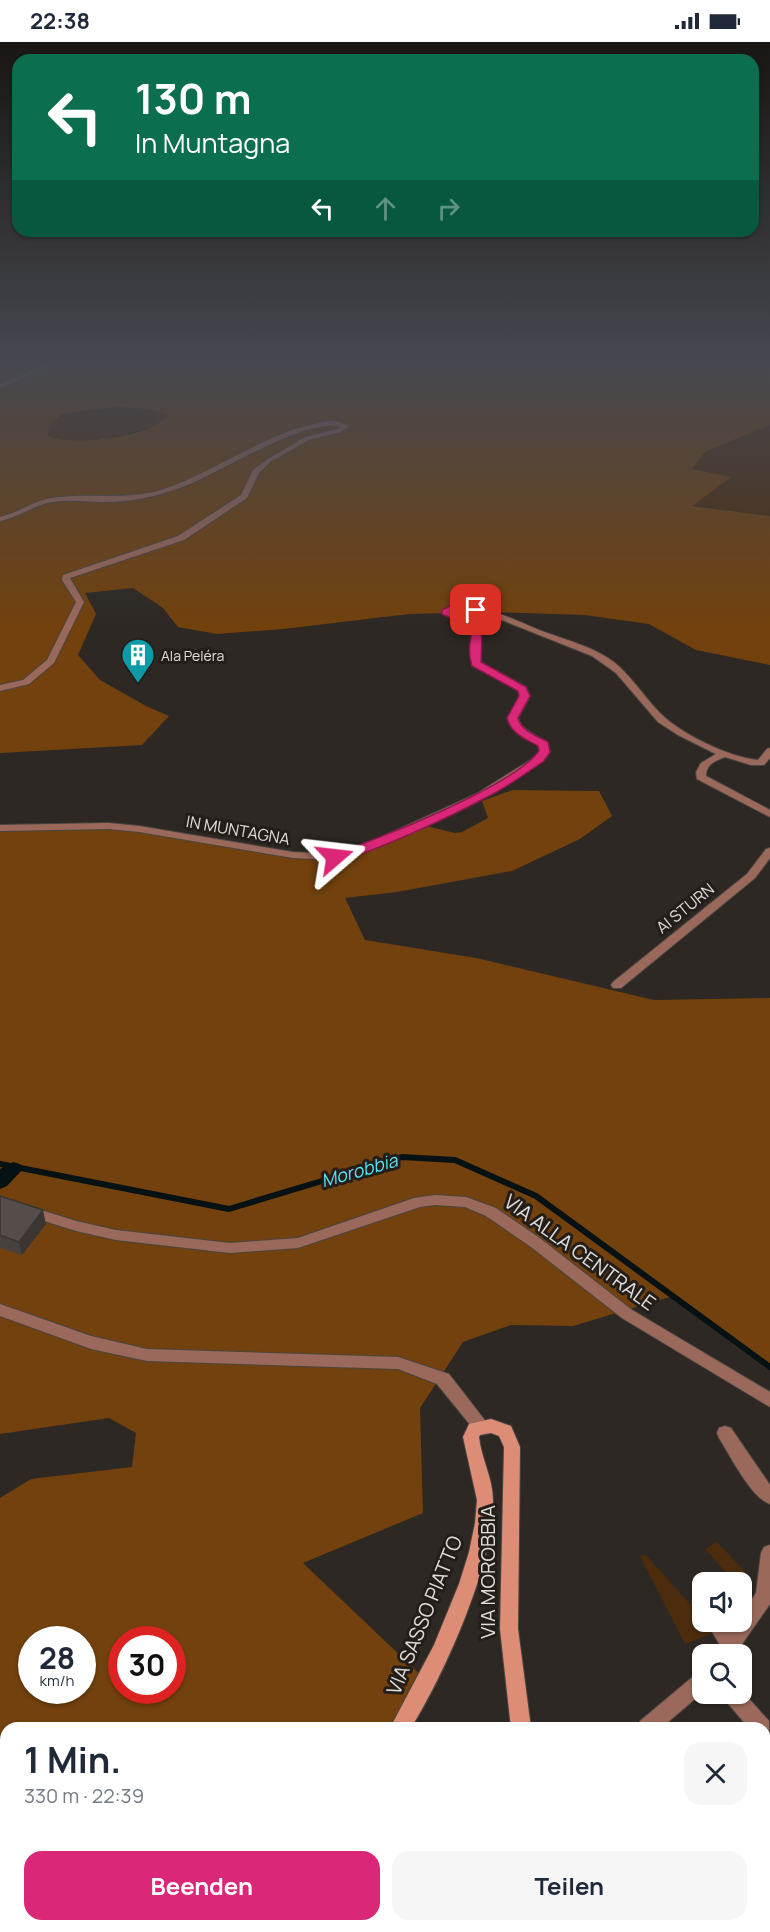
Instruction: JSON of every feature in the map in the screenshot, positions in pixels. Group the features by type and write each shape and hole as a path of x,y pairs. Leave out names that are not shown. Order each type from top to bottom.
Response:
{"street":[{"path":"0,519 10,518 34,505 51,500 125,499 157,494 263,449"},
{"path":"0,688 26,682 51,661 80,602 66,577 181,538 244,496 256,472 268,461 288,449"},
{"name":"IN MUNTAGNA","path":"0,828 109,826 293,855 335,857 368,847 480,796 540,758 545,752 544,744 520,731 514,724 513,718 525,696 523,689 476,664 477,631 470,623 446,612 450,609 476,610 496,615 588,650 614,666 662,720 724,754 749,764 761,763 770,752"},
{"path":"724,754 704,765 700,771 701,777 770,813"},
{"name":"AI STURN","path":"617,985 751,876 770,851"},
{"name":"VIA ALLA CENTRALE","path":"0,1202 76,1226 116,1235 230,1248 298,1243 419,1202 435,1200 466,1202 491,1212 515,1228 627,1314 770,1400"},
{"path":"0,1310 98,1346 147,1355 375,1360 398,1363 443,1379 487,1426"},
{"name":"VIA SASSO PIATTO","path":"404,1722 428,1681 480,1544 485,1500 471,1437 476,1429 487,1426"},
{"name":"VIA MOROBBIA","path":"487,1426 505,1431 512,1447 509,1629 520,1722"},
{"path":"725,1433 759,1485 770,1497"},
{"path":"732,1644 765,1596 770,1553"},
{"path":"654,1722 692,1690"},
{"path":"741,1704 757,1722"}],"shaded area":[{"path":"0,449 710,449 706,451 692,469 731,477 692,506 770,516 770,665 696,650 649,624 585,615 494,612 409,614 283,629 217,634 178,627 163,608 133,588 85,593 96,614 78,655 100,680 169,716 142,745 0,753"},
{"path":"770,449 770,516 691,505 691,469 706,451"},
{"path":"513,790 599,791 612,816 580,839 512,871 397,892 345,898 365,940 476,958 654,1000 770,998 770,1367 673,1296 573,1326 511,1325 463,1342 420,1408 423,1513 303,1563 427,1681 403,1722 0,1722 0,1498 31,1479 132,1467 136,1433 109,1418 0,1434 0,828 109,826 314,857 351,853 426,826 455,833 462,832 488,818 482,801"},
{"path":"717,1542 745,1572 726,1572 705,1549"},
{"path":"646,1555 690,1604 692,1603 692,1632 714,1633 685,1644 640,1556"}],"building":[{"path":"0,1196 43,1210 19,1242 0,1235"}],"waterway":[{"name":"Morobbia","path":"0,1164 229,1209 402,1157 455,1160 536,1196 770,1367"},
{"path":"0,1181 13,1169"}],"place":[{"name":"Ala Peléra","path":"138,684"}],"route":[{"path":"335,857 368,847 480,796 511,779 545,752 544,744 520,731 514,724 513,718 525,696 523,689 476,664 477,631 470,623 446,612 450,609 461,608 476,610"}]}
